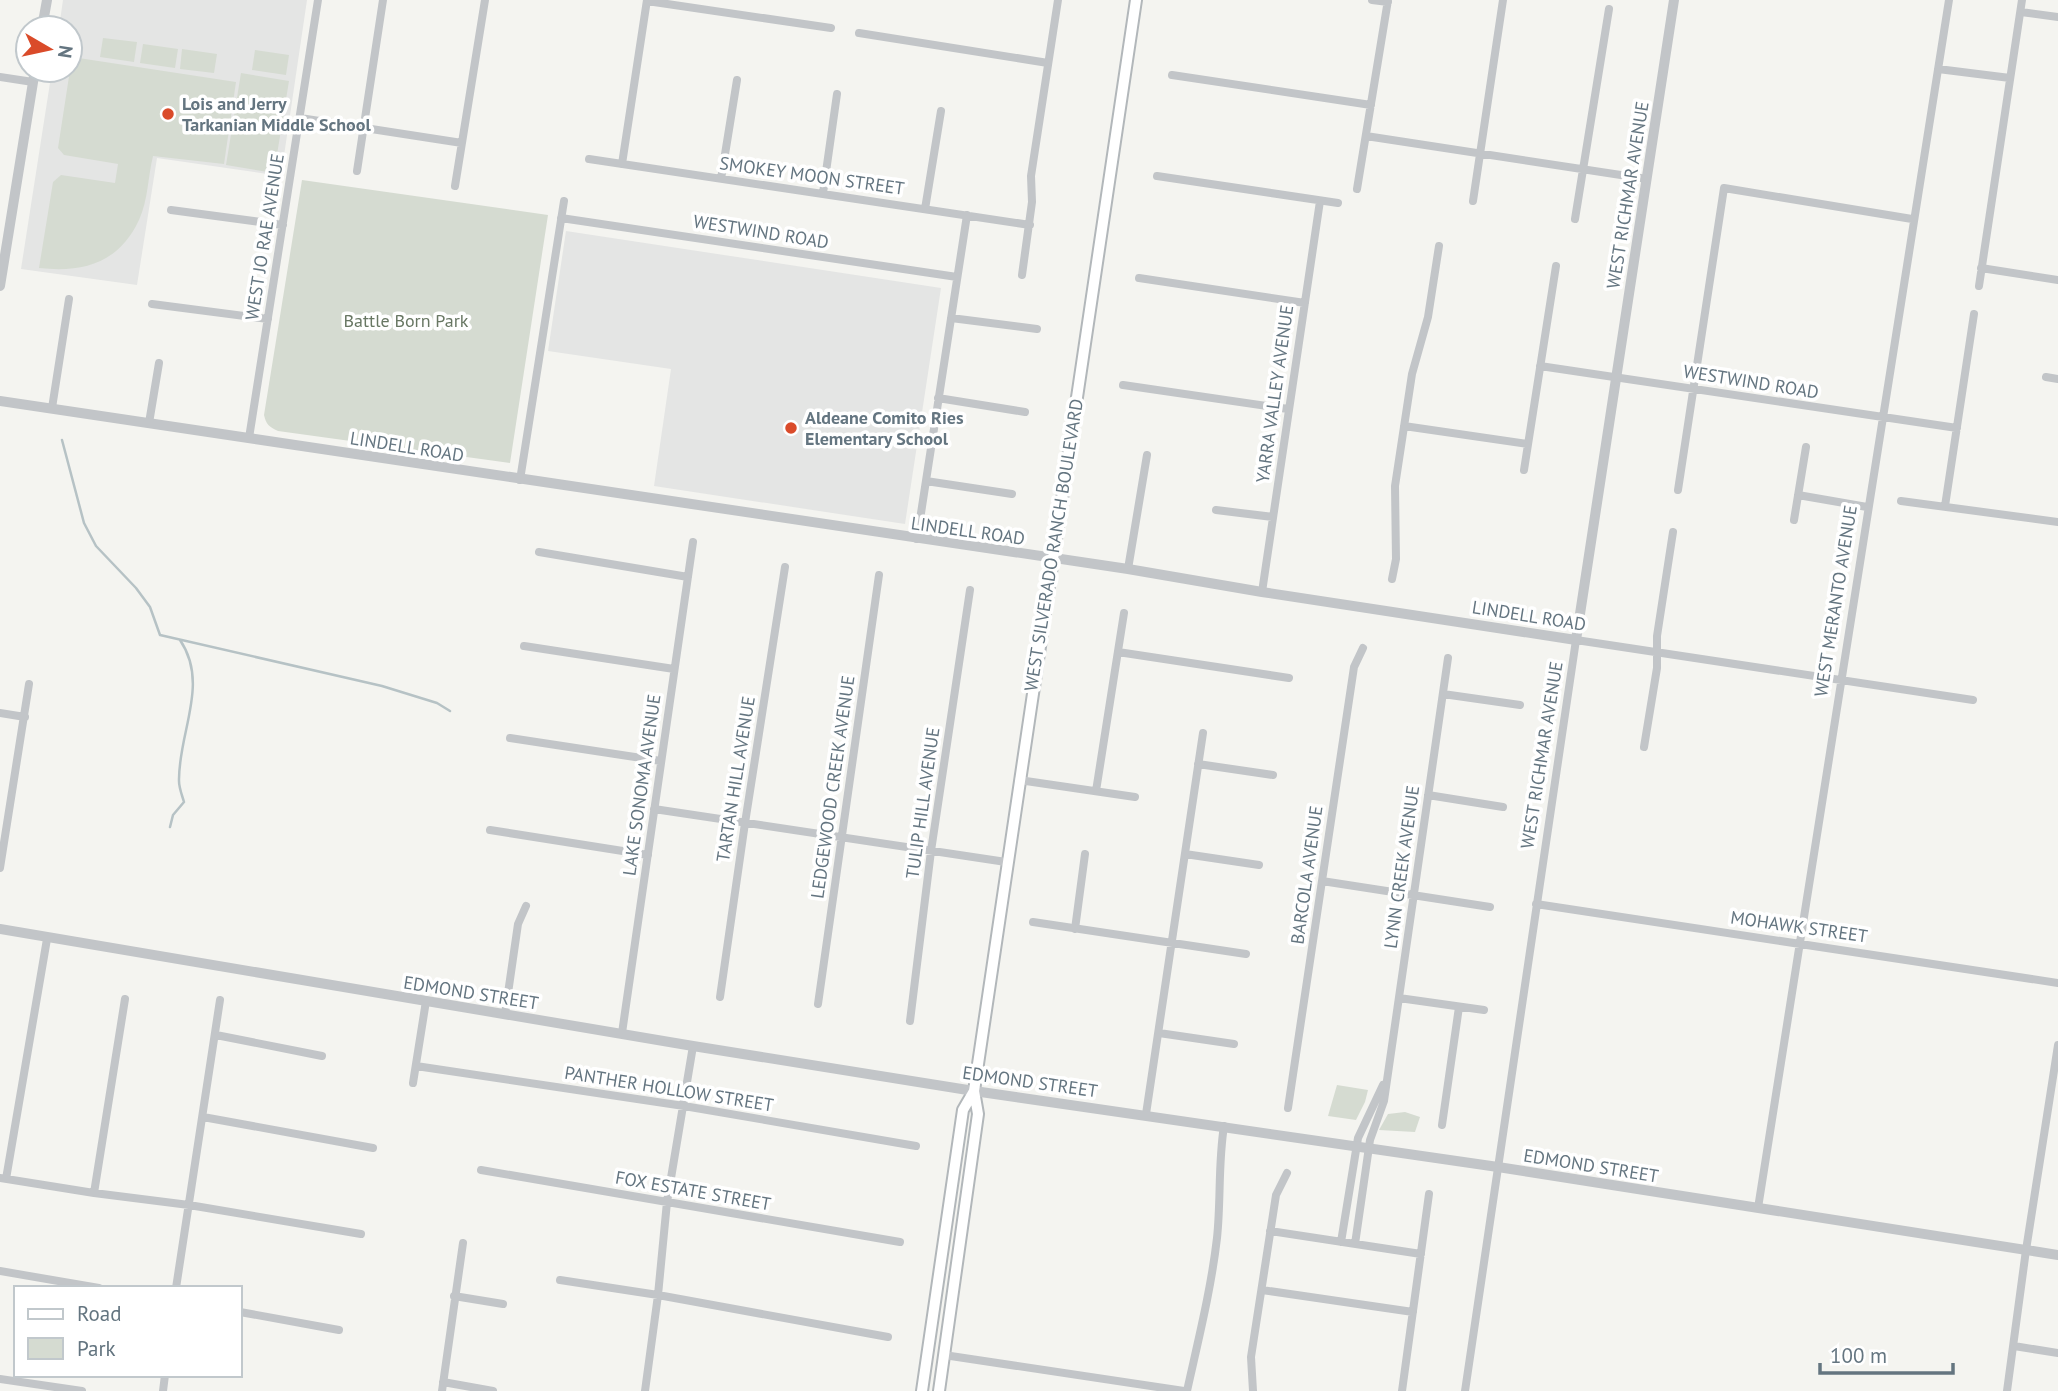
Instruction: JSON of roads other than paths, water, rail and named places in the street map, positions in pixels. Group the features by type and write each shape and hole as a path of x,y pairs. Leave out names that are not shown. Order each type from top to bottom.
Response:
{"main road":[{"name":"WEST SILVERADO RANCH BOULEVARD","path":"939,1391 978,1114 974,1091 1006,862 1136,0"},
{"name":"WEST SILVERADO RANCH BOULEVARD","path":"922,1391 964,1110 974,1091"}],"street":[{"name":"WEST JO RAE AVENUE","path":"249,438 318,0"},
{"path":"357,172 383,0"},
{"path":"456,186 485,0"},
{"path":"622,164 647,0 831,28"},
{"path":"1022,275 1030,225 1031,176 1058,0"},
{"path":"1357,189 1388,1 1372,0"},
{"path":"1473,201 1503,0"},
{"name":"WEST RICHMAR AVENUE","path":"1465,1391 1536,904 1674,0"},
{"name":"WEST MERANTO AVENUE","path":"1758,1208 1948,0"},
{"path":"1979,286 2022,0"},
{"path":"1575,219 1609,9"},
{"path":"2021,12 2058,17"},
{"path":"859,33 1048,63"},
{"path":"1938,69 2010,78"},
{"path":"1172,75 1371,105"},
{"path":"721,178 737,80"},
{"path":"0,286 33,84"},
{"path":"823,193 837,94"},
{"path":"925,209 941,111"},
{"path":"300,118 462,143"},
{"path":"1366,136 1647,179"},
{"name":"SMOKEY MOON STREET","path":"589,159 1030,225"},
{"path":"1157,176 1338,203"},
{"path":"1678,490 1724,188 1912,219"},
{"path":"520,480 564,201"},
{"name":"YARRA VALLEY AVENUE","path":"1262,592 1320,201"},
{"path":"171,210 283,225"},
{"path":"917,539 967,215"},
{"name":"WESTWIND ROAD","path":"561,218 957,277"},
{"path":"1392,579 1396,559 1395,486 1412,374 1428,317 1439,246"},
{"path":"1524,470 1556,266"},
{"path":"1981,268 2058,280"},
{"path":"1139,278 1305,303"},
{"path":"52,408 69,299"},
{"path":"152,304 268,319"},
{"path":"1945,506 1974,314"},
{"path":"951,318 1037,329"},
{"path":"149,423 159,363"},
{"name":"WESTWIND ROAD","path":"1540,366 1957,428"},
{"path":"2046,377 2058,379"},
{"path":"1124,385 1288,409"},
{"path":"938,398 1025,412"},
{"name":"LINDELL ROAD","path":"0,401 1128,569 1262,592 1973,699"},
{"path":"1404,426 1528,444"},
{"path":"1794,520 1806,447"},
{"path":"1128,569 1147,455"},
{"path":"926,481 1012,494"},
{"path":"1798,495 1867,508"},
{"path":"1901,501 2058,522"},
{"path":"1216,510 1273,517"},
{"path":"1644,747 1657,668 1657,636 1673,532"},
{"name":"LAKE SONOMA AVENUE","path":"622,1033 693,542"},
{"path":"539,552 688,577"},
{"name":"TARTAN HILL AVENUE","path":"720,997 785,567"},
{"name":"LEDGEWOOD CREEK AVENUE","path":"818,1004 879,575"},
{"name":"TULIP HILL AVENUE","path":"909,1021 970,590"},
{"path":"1096,791 1124,613"},
{"path":"524,646 674,669"},
{"name":"BARCOLA AVENUE","path":"1288,1108 1354,667 1363,648"},
{"path":"1118,652 1289,678"},
{"name":"LYNN CREEK AVENUE","path":"1355,1244 1372,1133 1383,1108 1448,658"},
{"path":"0,868 4,811 25,717 29,684"},
{"path":"1443,694 1520,705"},
{"path":"0,713 25,717"},
{"path":"1146,1115 1203,733"},
{"path":"510,738 661,761"},
{"path":"1198,764 1273,775"},
{"path":"1019,780 1135,797"},
{"path":"1428,795 1503,807"},
{"path":"654,809 1006,862"},
{"path":"490,830 648,855"},
{"path":"1075,929 1085,854"},
{"path":"1185,854 1259,865"},
{"path":"1322,881 1490,907"},
{"name":"MOHAWK STREET","path":"1536,904 2058,983"},
{"path":"505,1014 518,924 526,906"},
{"path":"1033,922 1246,954"},
{"name":"EDMOND STREET","path":"0,929 47,939 974,1091 1498,1167 2058,1255"},
{"path":"47,939 3,1178 189,1205 360,1234"},
{"path":"1399,998 1484,1010"},
{"path":"94,1193 125,999"},
{"path":"176,1286 220,1000"},
{"path":"413,1083 426,1001"},
{"path":"1442,1125 1459,1007"},
{"path":"1159,1032 1234,1044"},
{"path":"216,1035 322,1056"},
{"path":"2007,1391 2058,1045"},
{"path":"645,1391 667,1202 693,1046"},
{"name":"PANTHER HOLLOW STREET","path":"416,1066 684,1106 916,1146"},
{"name":"LYNN CREEK AVENUE","path":"1341,1242 1356,1146 1364,1123 1387,1080"},
{"path":"202,1117 373,1148"},
{"path":"944,1355 1185,1391 1203,1321 1217,1238 1220,1152 1224,1126"},
{"name":"FOX ESTATE STREET","path":"481,1170 900,1242"},
{"path":"1259,1391 1253,1391 1251,1357 1276,1195 1287,1172"},
{"path":"1402,1391 1429,1194"},
{"path":"1270,1231 1421,1254"},
{"path":"463,1242 442,1387 494,1391"},
{"path":"0,1271 87,1286"},
{"path":"560,1280 888,1337"},
{"path":"1262,1290 1413,1312"},
{"path":"454,1296 503,1304"},
{"path":"242,1312 339,1330"},
{"path":"2014,1346 2058,1353"},
{"path":"0,1379 82,1391"}],"waterway":[{"path":"62,440 84,523 96,546 136,588 150,607 160,635 382,686 437,703 450,711"},
{"path":"170,827 173,815 184,802 179,784 180,763 193,691 189,657 180,640"}],"place":[{"name":"Lois and Jerry Tarkanian Middle School","path":"168,114"},
{"name":"Aldeane Comito Ries Elementary School","path":"791,428"}],"park label":[{"name":"Battle Born Park","path":"406,321"}]}
